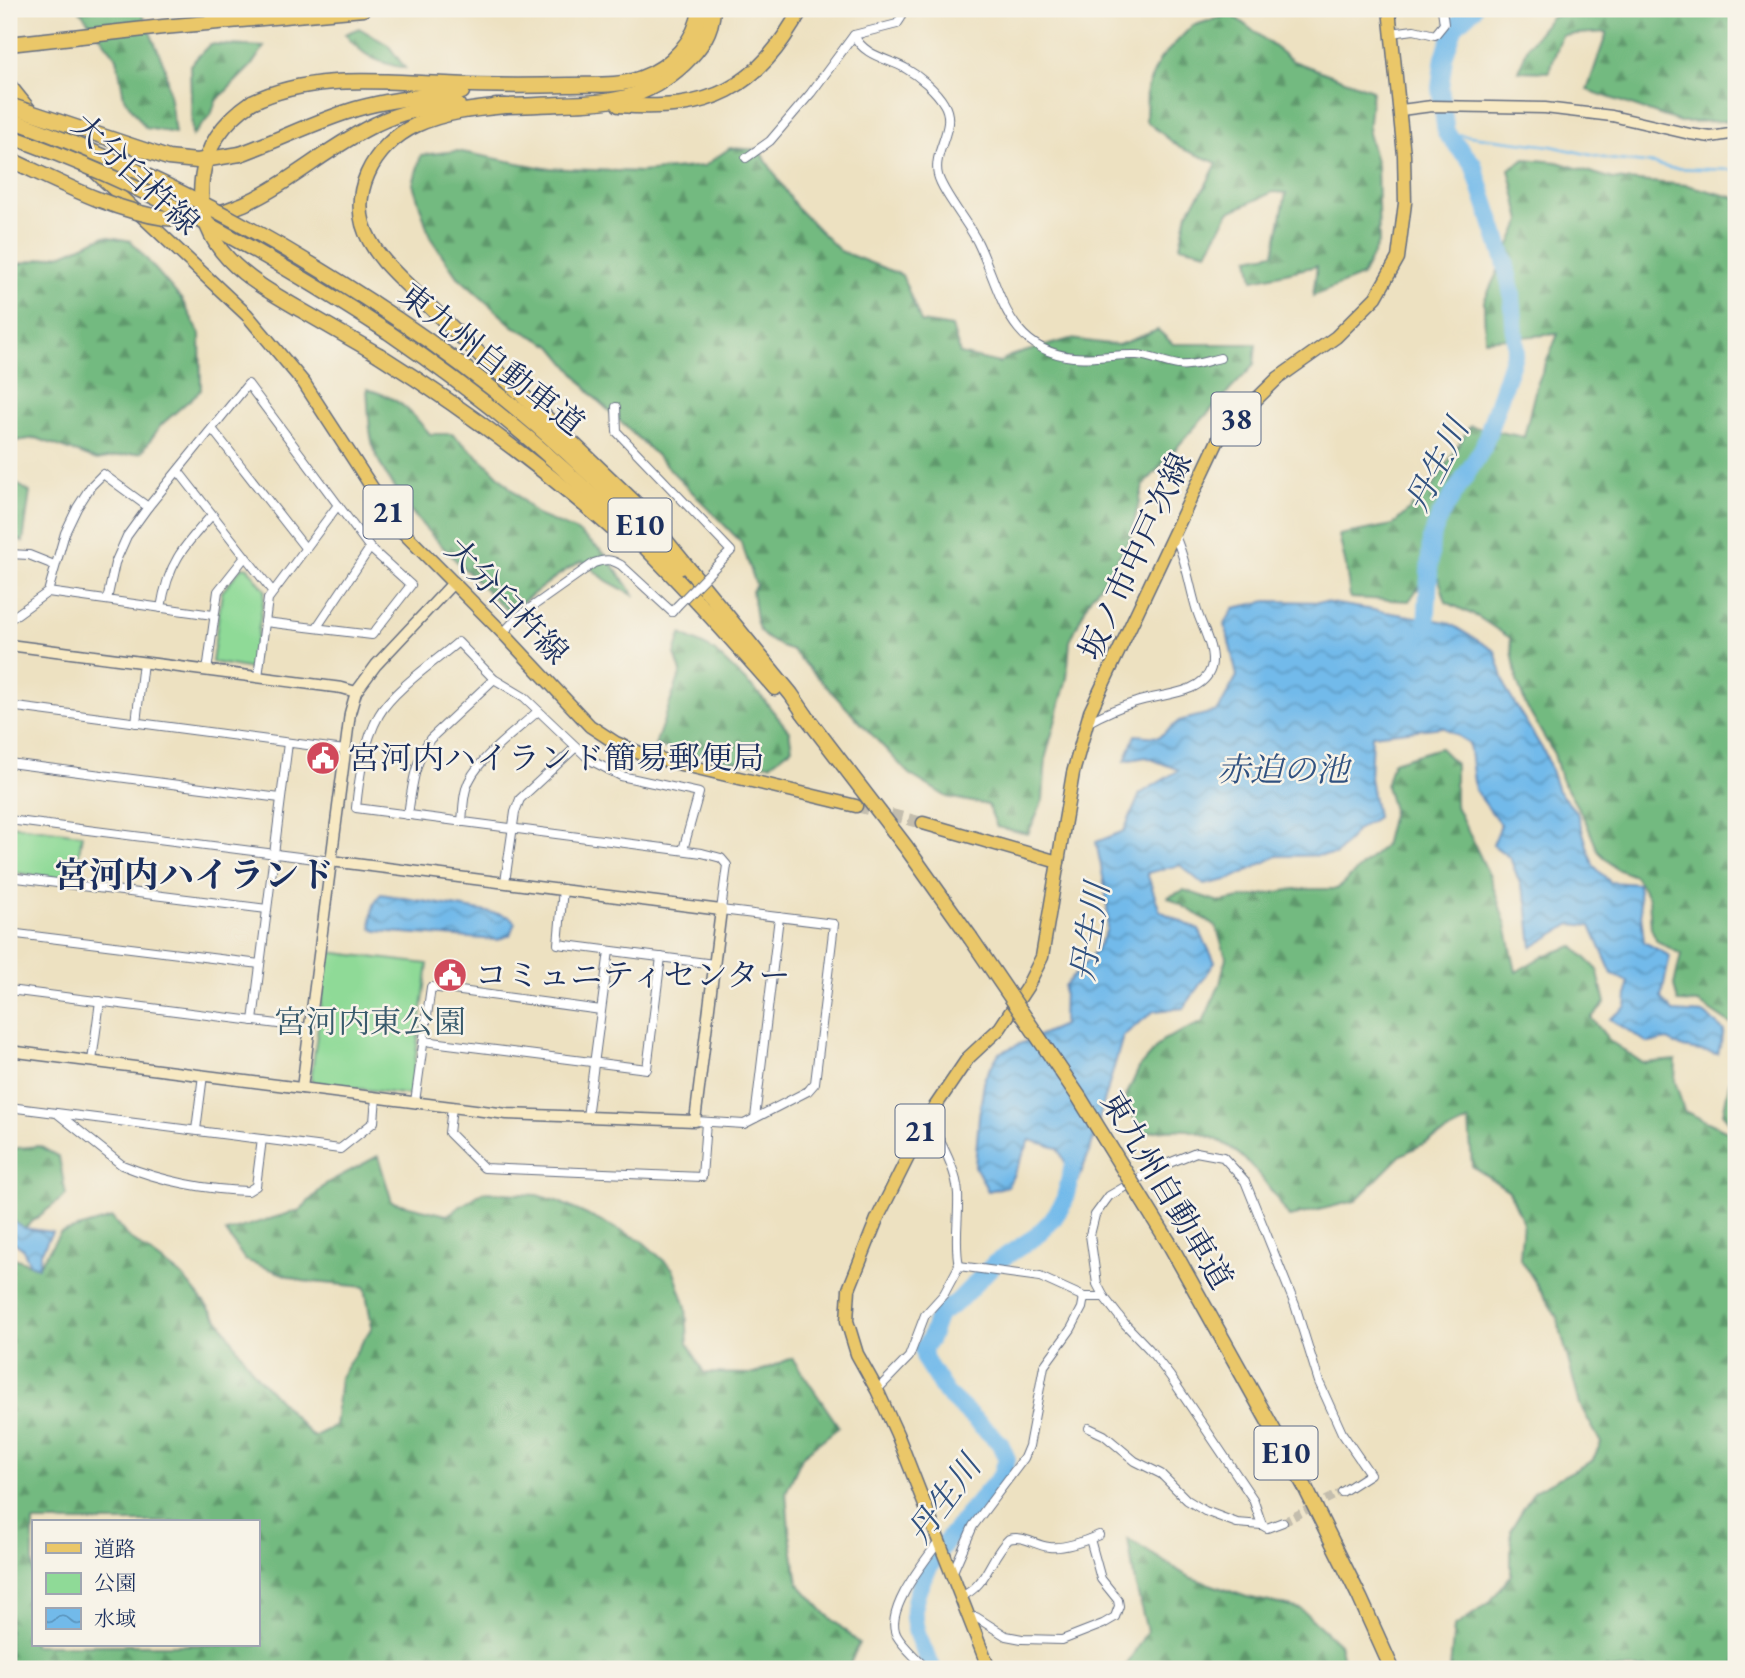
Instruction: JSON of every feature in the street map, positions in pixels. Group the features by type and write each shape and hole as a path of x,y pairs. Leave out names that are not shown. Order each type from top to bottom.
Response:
{"highway":[{"path":"9,44 363,9"},
{"path":"699,9 695,29 671,60 644,78 621,83 505,87 351,82 292,87 252,102 221,129 209,151 201,187 203,209 210,231 231,263 256,284 379,355 449,400 532,461 701,607"},
{"path":"9,159 107,203 165,218 200,216 228,210 257,199 362,131 405,112 437,106 599,103 620,100 646,91 681,67 705,40 713,9"},
{"path":"599,103 647,107 683,105 727,91 751,75 772,54 801,9"},
{"path":"9,105 169,158 197,161 240,155 358,108 398,100 505,87"},
{"path":"505,106 443,115 415,125 390,142 372,163 362,190 361,215 369,240 376,252 401,279 635,503 806,716"},
{"name":"東九州自動車道","path":"9,119 91,150 218,211 322,270 490,385 570,453 607,490 675,564 806,716 844,769"},
{"name":"東九州自動車道","path":"9,136 85,165 191,214 284,265 388,332 480,399 560,466 625,527 752,663 844,769 906,847 1079,1097 1169,1243 1304,1485 1392,1669"}],"main road":[{"name":"坂ノ市中戸次線","path":"1058,862 1073,773 1090,712 1221,434 1278,378 1336,337 1376,297 1398,258 1405,203 1401,110 1389,9"},
{"name":"大分臼杵線","path":"9,84 27,109 247,315 304,383 397,526 454,582 590,726 616,743 648,756 856,806"},
{"path":"923,823 1058,862"},
{"name":"21","path":"989,1669 901,1445 877,1390 857,1354 848,1321 849,1289 877,1219 928,1117 968,1059 1000,1028 1042,957 1058,862"}],"street":[{"path":"1391,33 1414,30 1435,35 1444,24 1442,9"},
{"path":"746,158 770,141 811,93 854,35 897,24 901,14"},
{"path":"854,35 859,46 906,69 922,80 944,103 949,116 939,157 938,178 978,244 997,292 1019,332 1030,342 1050,353 1075,357 1137,355 1178,365 1220,358"},
{"path":"1401,110 1458,107 1577,110 1690,134 1711,137 1736,133"},
{"path":"107,600 121,548 148,507 248,384 370,548 411,585 372,635 265,622"},
{"path":"503,633 519,617 594,563 604,559 621,565 671,612 731,551 617,432 617,407"},
{"path":"213,430 306,548"},
{"path":"179,472 273,592"},
{"path":"9,620 48,592 65,533 91,486 103,474 148,507"},
{"path":"258,677 268,599 338,505"},
{"path":"162,608 165,584 175,560 212,515"},
{"path":"1087,723 1121,707 1191,688 1203,681 1211,668 1212,653 1174,534"},
{"path":"317,627 370,548"},
{"path":"9,554 29,555 54,565"},
{"path":"206,671 213,615 220,586 245,557"},
{"path":"302,1088 350,713 356,692 376,665 454,582"},
{"path":"48,592 213,615"},
{"path":"452,1107 449,1133 484,1168 702,1177 700,1121 714,964 727,865 722,858 683,850 356,808 368,741 380,713 390,700 458,642 494,680 524,697 590,760 621,776 699,793 683,850"},
{"path":"9,645 356,692"},
{"path":"136,723 143,662"},
{"path":"408,815 414,775 422,751 430,739 494,680"},
{"path":"9,706 345,750"},
{"path":"462,822 466,789 472,775 538,711"},
{"path":"253,1021 288,743"},
{"path":"505,881 512,828 520,799 576,747"},
{"path":"9,763 280,798"},
{"path":"9,820 834,924 815,1083 808,1091 744,1124 507,1114 9,1051"},
{"path":"9,877 267,909"},
{"path":"563,889 558,944 714,964"},
{"path":"755,1118 779,917"},
{"path":"9,933 260,964"},
{"path":"587,1117 609,951"},
{"path":"424,1041 647,1069 661,957"},
{"path":"415,1102 431,987 601,1010"},
{"path":"9,990 310,1028"},
{"path":"92,1061 100,1001"},
{"path":"196,1130 203,1075"},
{"path":"9,1107 340,1149 374,1122 376,1097"},
{"path":"58,1114 122,1165 200,1186 248,1191 256,1186 261,1139"},
{"path":"928,1117 955,1178 958,1192 956,1253 962,1266"},
{"path":"1262,1525 1253,1499 1170,1376 1104,1297 1097,1284 1090,1235 1095,1215 1110,1196 1157,1168 1196,1152 1223,1157 1245,1181 1295,1306 1320,1382 1342,1433 1370,1474 1342,1492"},
{"path":"962,1266 1040,1277 1084,1297 1104,1297"},
{"path":"877,1390 909,1357 925,1315 944,1294 962,1266"},
{"path":"951,1571 974,1525 1024,1458 1029,1446 1044,1366 1072,1328 1082,1308 1084,1297"},
{"path":"1089,1428 1104,1434 1135,1461 1161,1474 1187,1500 1205,1511 1237,1523 1262,1525 1267,1528 1283,1522"},
{"path":"960,1597 970,1594 980,1584 1009,1539 1017,1537 1049,1547 1064,1546 1100,1535"},
{"path":"969,1619 976,1617 998,1632 1022,1639 1062,1640 1115,1617 1118,1600 1101,1579 1090,1539"},
{"path":"926,1669 896,1635 895,1615 911,1581 939,1545"}],"green space":[{"path":"81,9 140,9 165,67 175,133 146,128 124,98 117,58"},
{"path":"1581,9 1736,9 1736,118 1729,121 1680,122 1587,90 1607,32 1562,35 1549,72 1519,71 1528,46 1551,17"},
{"path":"1231,14 1293,61 1372,90 1368,133 1377,165 1379,242 1362,276 1313,296 1317,266 1253,280 1249,258 1274,253 1286,193 1273,192 1229,212 1207,252 1180,246 1187,213 1217,163 1180,148 1146,121 1147,88 1160,59 1192,26"},
{"path":"359,28 388,45 405,68 379,61 358,48 345,34"},
{"path":"210,44 264,47 251,66 216,101 211,115 192,136 190,65"},
{"path":"730,148 759,150 797,208 840,251 902,275 921,322 952,327 960,354 999,363 1010,356 1070,339 1118,345 1158,330 1173,344 1256,344 1254,365 1143,486 1130,539 1090,598 1070,641 1067,678 1046,756 1043,800 1028,834 997,827 988,805 947,797 909,774 792,650 763,635 755,614 752,591 756,585 741,542 654,453 593,396 552,346 513,326 455,274 430,237 413,184 421,155 457,151 544,168 641,172 704,166"},
{"path":"1525,159 1557,162 1613,179 1687,185 1736,198 1736,1024 1729,1023 1699,1003 1678,1002 1674,985 1681,954 1657,941 1651,928 1649,898 1635,876 1616,869 1598,851 1586,822 1561,779 1554,754 1526,706 1517,681 1510,638 1478,617 1446,602 1439,579 1421,584 1409,601 1350,598 1339,535 1393,525 1432,488 1470,426 1524,437 1536,387 1558,334 1485,340 1484,301 1521,221 1509,169"},
{"path":"104,236 131,241 182,300 200,334 201,390 161,425 142,452 97,460 36,438 9,442 9,266 63,254"},
{"path":"367,389 403,406 430,434 452,434 487,464 537,515 577,531 604,553 635,596 607,581 582,561 508,612 436,540 389,479 372,441"},
{"path":"9,479 30,492 23,542 9,536"},
{"path":"242,567 248,568 265,590 252,669 212,662 222,592"},
{"path":"681,634 713,650 760,695 789,731 792,748 771,764 713,758 655,745 681,672 675,654"},
{"path":"1440,748 1455,763 1455,804 1490,877 1506,925 1516,972 1543,956 1573,946 1597,969 1605,1003 1591,1018 1610,1041 1643,1063 1676,1060 1675,1081 1684,1111 1736,1135 1736,1669 1450,1669 1454,1627 1489,1603 1511,1575 1511,1529 1534,1491 1592,1461 1601,1443 1580,1405 1557,1317 1520,1258 1523,1221 1509,1191 1472,1166 1469,1121 1401,1155 1355,1201 1289,1217 1259,1175 1236,1151 1206,1135 1188,1130 1144,1132 1123,1103 1140,1066 1163,1040 1203,1022 1220,984 1226,957 1216,926 1168,897 1184,890 1219,902 1295,889 1337,889 1384,846 1393,810 1386,786 1393,762"},
{"path":"9,825 82,834 75,880 9,872"},
{"name":"宮河内東公園","path":"328,952 428,964 409,1095 314,1083 311,1079"},
{"path":"1736,1070 1736,1129 1723,1114 1729,1084"},
{"path":"39,1146 59,1157 66,1195 24,1228 9,1218 9,1149"},
{"path":"378,1156 392,1202 447,1215 483,1192 537,1195 559,1202 641,1240 673,1269 686,1307 688,1343 704,1373 754,1374 792,1358 839,1427 803,1455 786,1492 798,1583 826,1614 859,1643 848,1669 9,1669 9,1256 38,1267 60,1233 112,1218 127,1236 183,1277 221,1323 254,1373 313,1437 335,1426 340,1377 372,1327 365,1287 302,1281 245,1260 226,1232 300,1210 327,1183"},
{"path":"1128,1539 1189,1577 1247,1597 1301,1609 1339,1644 1346,1669 1124,1669 1147,1631"}],"water":[{"name":"赤迫の池","path":"1268,601 1324,602 1447,622 1495,651 1507,691 1546,755 1558,791 1577,813 1593,865 1610,882 1638,884 1644,942 1670,956 1661,998 1673,1012 1705,1014 1724,1031 1718,1054 1683,1048 1668,1040 1648,1043 1610,1019 1626,1007 1628,982 1612,974 1591,926 1571,924 1532,947 1527,901 1510,858 1493,845 1501,825 1475,790 1469,743 1443,727 1372,735 1370,778 1377,817 1357,830 1336,855 1277,856 1231,879 1204,885 1180,865 1147,873 1160,911 1199,930 1215,962 1184,1008 1154,1011 1123,1036 1090,1150 1076,1186 1058,1148 1030,1140 1008,1186 988,1191 975,1166 985,1077 999,1053 1063,1025 1064,986 1087,962 1105,934 1107,926 1105,889 1096,842 1124,831 1140,794 1179,770 1146,757 1125,761 1135,735 1159,737 1179,721 1218,711 1237,676 1225,624 1234,608"},
{"path":"381,894 499,914 510,917 515,922 510,935 498,940 377,931 372,928 372,914"},
{"path":"9,1218 24,1228 52,1232 41,1253 38,1267 30,1264 22,1248 9,1239"}],"waterway":[{"name":"丹生川","path":"1417,637 1426,629 1431,539 1440,516 1483,448 1516,349 1512,295 1505,261 1473,164 1446,133 1440,88 1444,57 1455,26 1473,9"},
{"path":"1446,133 1551,146 1608,159 1669,168 1736,170"},
{"name":"丹生川","path":"933,1669 919,1640 915,1624 914,1608 918,1591 925,1574 949,1538 1002,1475 1007,1459 1000,1443 946,1393 925,1360 923,1349 930,1339 939,1314 957,1302 995,1263 1035,1237 1053,1219 1064,1202 1076,1153"}],"tunnel":[{"path":"856,806 923,823"},
{"path":"1283,1522 1342,1492"}],"place":[{"name":"宮河内ハイランド簡易郵便局","path":"323,758"},
{"name":"コミュニティセンター","path":"450,975"}],"district":[{"name":"宮河内ハイランド","path":"194,875"}]}
